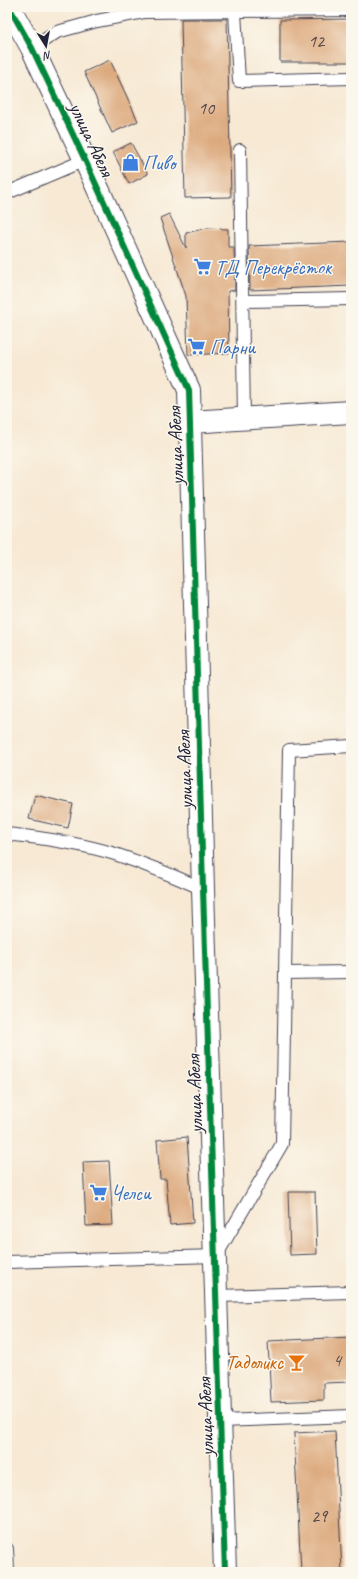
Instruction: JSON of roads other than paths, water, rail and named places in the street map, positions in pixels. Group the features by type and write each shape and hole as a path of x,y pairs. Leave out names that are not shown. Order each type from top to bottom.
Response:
{"street":[{"name":"улица Абеля","path":"11,19 32,48 85,160 189,390 225,1572"},
{"path":"190,422 351,412"}],"lane":[{"path":"32,48 57,32 97,21 144,12 351,10"},
{"path":"235,12 239,80 351,78"},
{"path":"240,150 244,418"},
{"path":"7,192 85,160"},
{"path":"243,302 351,299"},
{"path":"7,1262 216,1256 282,1144 289,750 351,746"},
{"path":"7,834 74,844 116,854 160,870 203,889"},
{"path":"285,973 351,972"},
{"path":"217,1296 351,1292"},
{"path":"221,1421 351,1416"},
{"path":"7,1549 8,1572"}],"place":[{"name":"Пиво","path":"130,163"},
{"name":"ТД Перекрёсток","path":"202,267"},
{"name":"Парни","path":"197,347"},
{"name":"Челси","path":"98,1193"},
{"name":"Тадоликс","path":"296,1362"}]}
